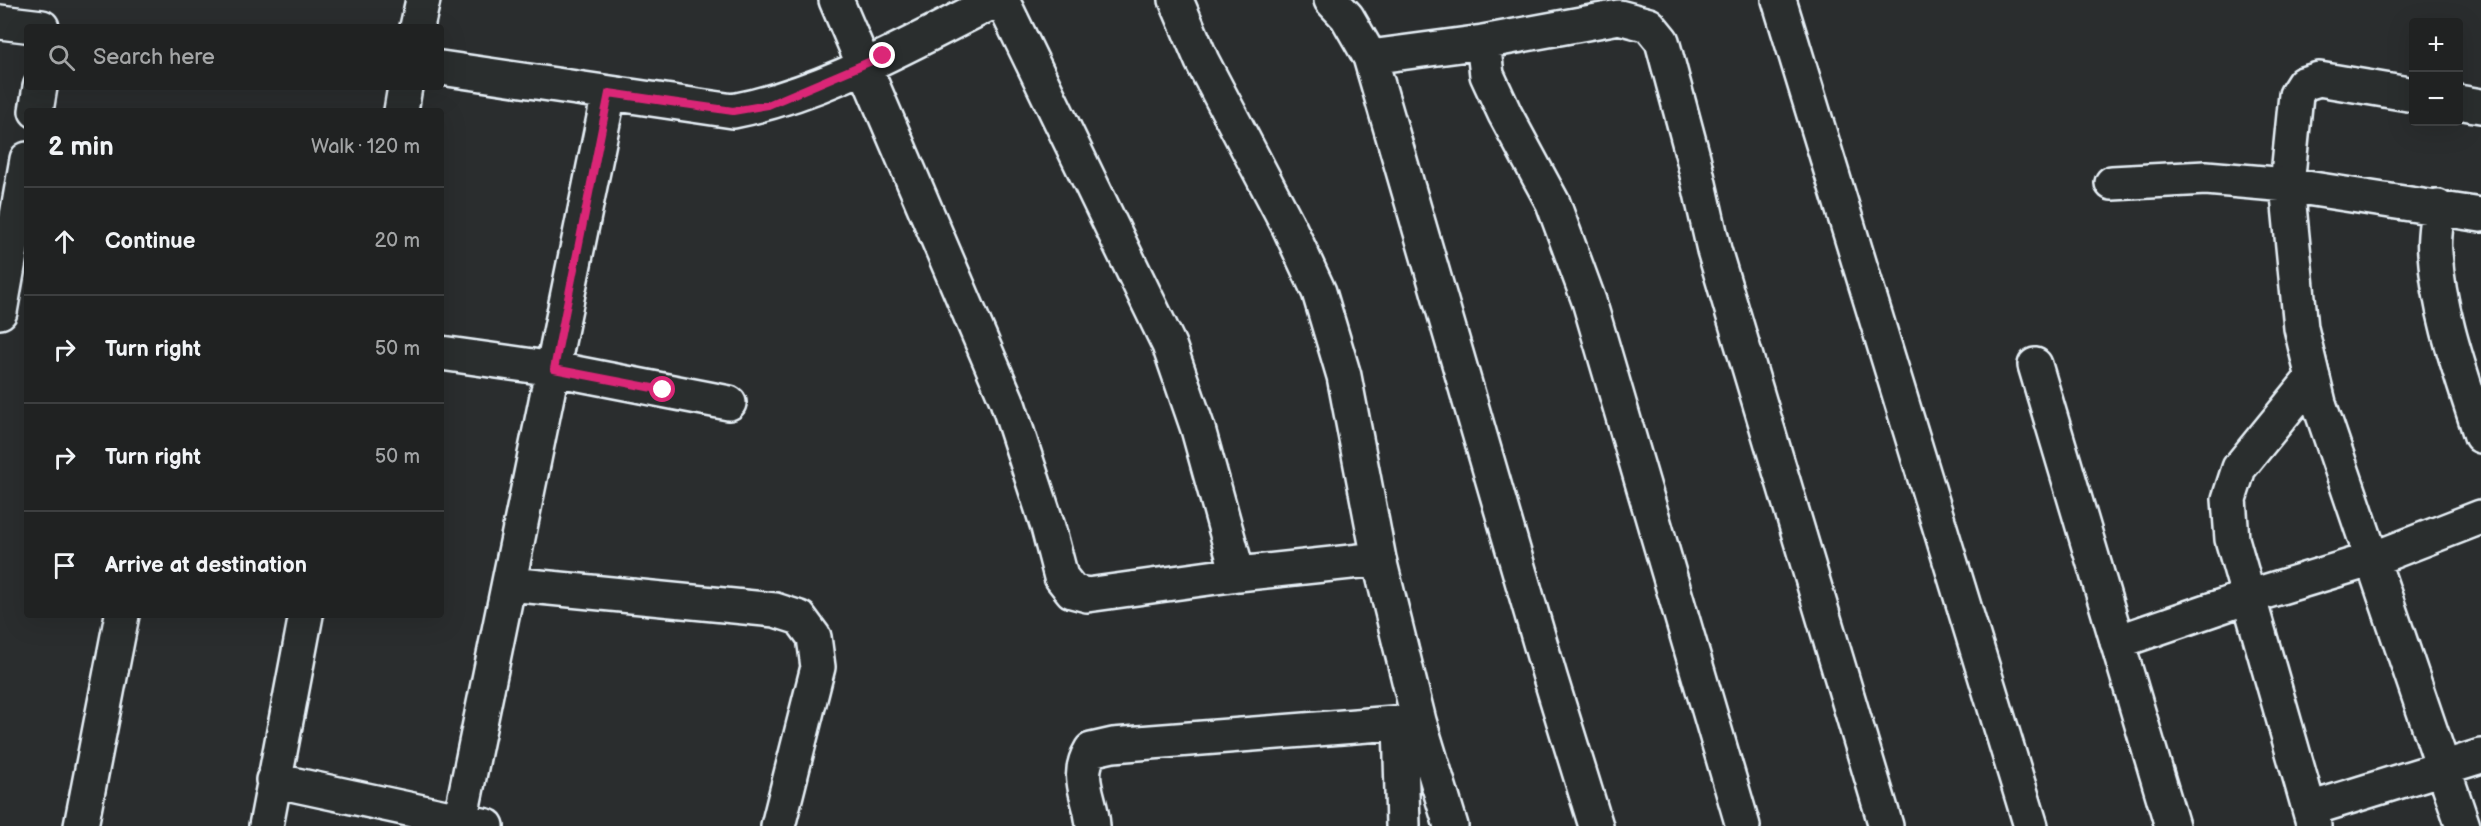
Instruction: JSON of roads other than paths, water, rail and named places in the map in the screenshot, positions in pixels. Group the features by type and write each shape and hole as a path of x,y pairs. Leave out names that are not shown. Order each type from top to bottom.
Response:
{"street":[{"path":"418,24 423,0"},
{"path":"836,0 1007,401 1048,527 1061,577 1072,591 1087,596 1238,574 1379,559"},
{"path":"444,68 733,111 768,105 864,66 997,0"},
{"path":"1002,0 1169,345 1198,429 1238,574"},
{"path":"1176,0 1202,61 1289,227 1319,292 1344,376 1409,722 1451,826"},
{"path":"1331,0 1347,17 1370,57 1546,666 1596,826"},
{"path":"1779,0 2031,826"},
{"path":"1370,57 1483,42 1619,17 1649,25 1662,41 1693,157 1714,250 1886,826"},
{"path":"0,22 24,25"},
{"path":"1483,42 1487,75 1552,203 1589,301 1743,826"},
{"path":"2409,94 2319,79 2303,84 2296,95 2287,185 2301,328 2319,403 2463,826"},
{"path":"36,108 40,90"},
{"path":"402,108 404,90"},
{"path":"273,780 469,824 509,584 609,93"},
{"path":"2463,103 2481,106"},
{"path":"0,312 24,176"},
{"path":"2112,183 2206,178 2287,185 2481,215"},
{"path":"2438,207 2434,250 2439,292 2476,400 2481,436"},
{"path":"444,353 554,369 729,403"},
{"path":"2035,365 2172,826"},
{"path":"2313,377 2239,468 2229,499 2232,539 2312,817 2443,767 2481,756"},
{"path":"2117,642 2248,597 2373,559 2481,517"},
{"path":"509,584 775,610 800,618 814,637 819,667 778,826"},
{"path":"81,826 121,618"},
{"path":"266,826 305,618"},
{"path":"1093,826 1083,783 1083,764 1102,748 1409,722"},
{"path":"1403,826 1409,722"}]}
